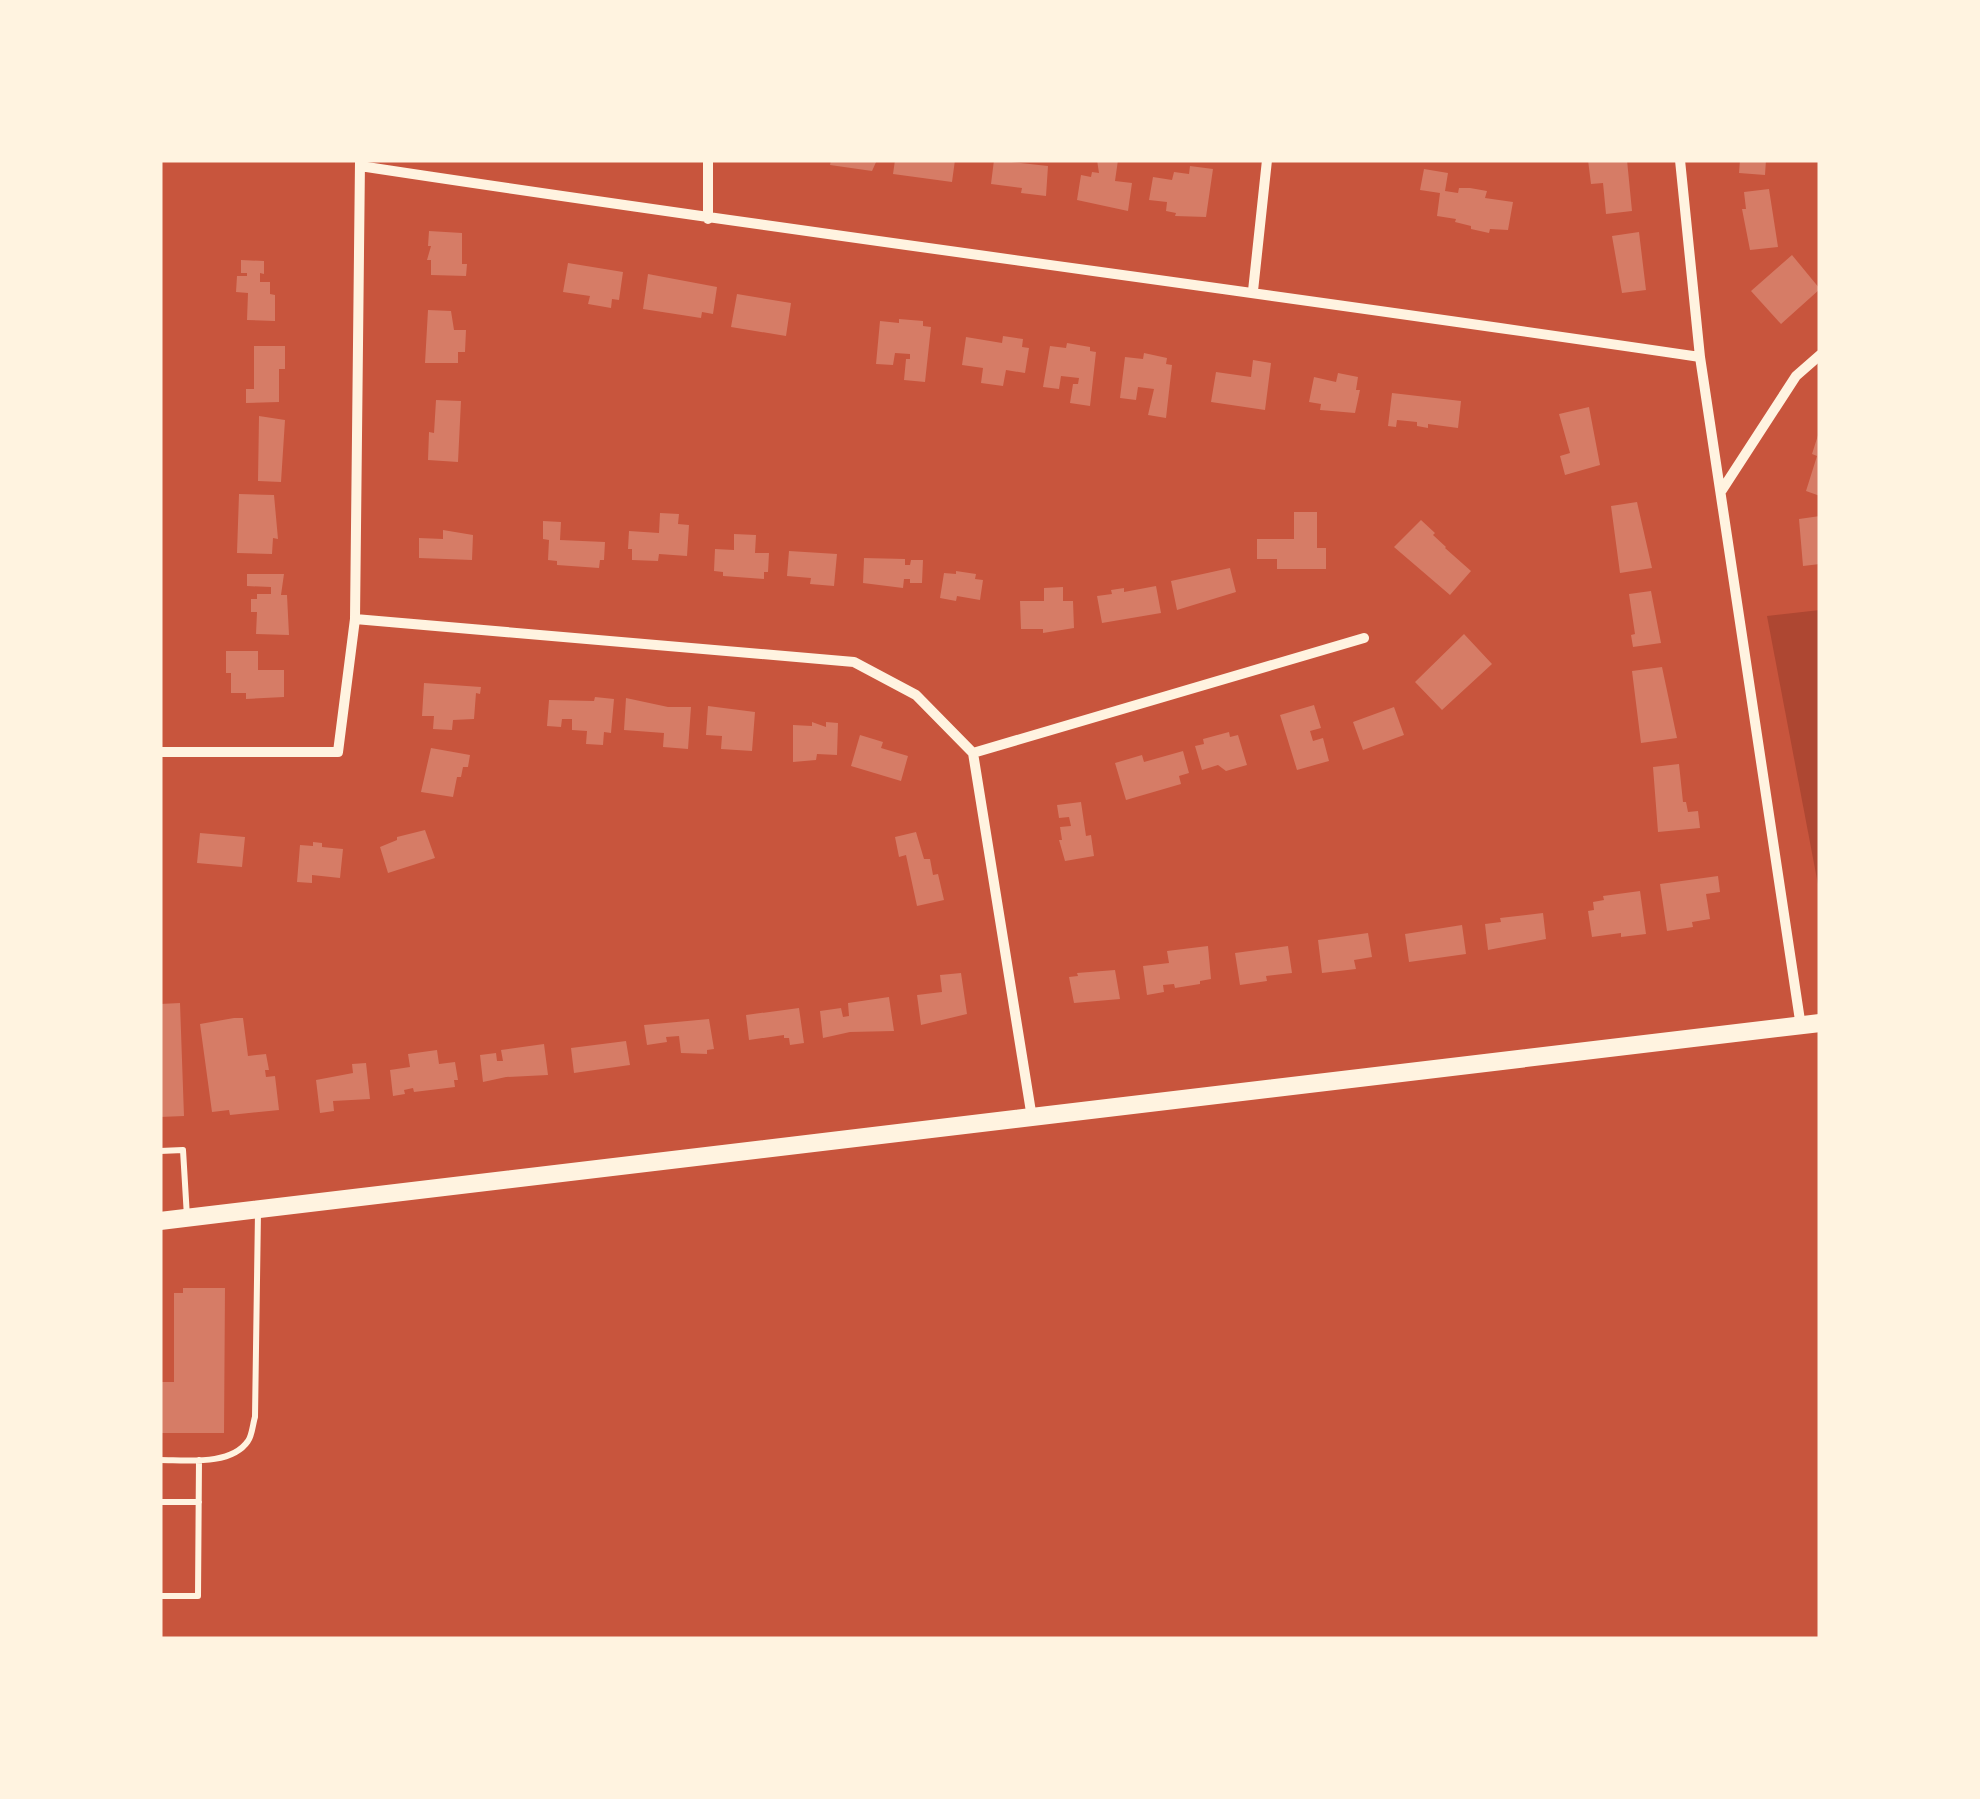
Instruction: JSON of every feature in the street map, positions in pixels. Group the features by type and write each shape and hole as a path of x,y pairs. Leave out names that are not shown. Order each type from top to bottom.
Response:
{"main road":[{"path":"160,1221 1814,1026"}],"street":[{"path":"708,160 708,219"},
{"path":"1254,291 1267,160"},
{"path":"1680,160 1700,357 1814,1026"},
{"path":"160,752 338,752 355,619 360,163 708,219 1254,291 1700,357"},
{"path":"1722,490 1796,376 1820,355"},
{"path":"355,619 854,662 916,695 973,752 1032,1118"},
{"path":"973,752 1364,638"}],"lane":[{"path":"160,1150 183,1150 187,1218"},
{"path":"160,1460 229,1455 249,1441 255,1417 258,1210"},
{"path":"160,1596 198,1596 200,1460"},
{"path":"160,1502 200,1502"}],"shaded area":[{"path":"1820,610 1820,895 1767,616"}],"building":[{"path":"831,160 877,160 872,171 830,165"},
{"path":"895,160 955,160 952,182 893,174"},
{"path":"994,160 1048,166 1046,196 991,184"},
{"path":"1097,160 1118,160 1115,181 1132,183 1128,211 1077,200 1081,175 1091,177 1092,172 1099,173"},
{"path":"1588,160 1627,160 1632,211 1606,214 1603,183 1591,184"},
{"path":"1740,160 1766,160 1765,175 1739,173"},
{"path":"1190,166 1213,169 1206,217 1175,216 1176,213 1166,211 1167,202 1149,200 1153,177 1172,180 1174,172 1189,174"},
{"path":"1424,169 1448,173 1445,191 1458,193 1459,188 1470,188 1487,191 1485,198 1513,202 1508,230 1490,229 1489,233 1471,229 1455,222 1456,219 1437,216 1440,193 1420,190"},
{"path":"1769,189 1778,247 1750,250 1742,209 1746,209 1744,192"},
{"path":"429,231 462,233 466,276 431,275 431,260 427,260 431,246"},
{"path":"1639,232 1646,290 1622,293 1612,236"},
{"path":"1792,255 1820,289 1781,324 1751,291"},
{"path":"241,260 264,261 260,282 270,282 270,294 275,295 275,321 247,320 248,293 236,292 237,276 247,276 241,273"},
{"path":"568,263 623,272 619,300 612,299 611,308 588,304 590,296 563,292"},
{"path":"648,274 717,287 713,314 702,312 701,318 643,309"},
{"path":"737,294 791,303 786,336 731,327"},
{"path":"428,310 451,311 454,330 466,330 465,352 458,352 458,363 425,363"},
{"path":"899,319 923,321 923,326 931,327 925,382 904,380 910,354 895,353 893,365 876,364 880,321 899,323"},
{"path":"1003,336 1023,339 1022,347 1029,348 1025,373 1006,370 1003,386 981,383 983,368 962,365 966,337 1002,343"},
{"path":"1067,343 1096,352 1090,406 1070,403 1073,384 1078,384 1079,378 1061,376 1059,389 1043,387 1050,346 1066,348"},
{"path":"254,346 285,346 285,369 279,369 279,402 246,403 246,389 254,389"},
{"path":"1144,353 1167,358 1166,364 1172,365 1166,418 1148,415 1154,389 1138,387 1136,400 1120,398 1125,357 1143,359"},
{"path":"1253,360 1271,363 1265,410 1211,402 1216,372 1251,377"},
{"path":"1338,373 1358,377 1356,390 1360,390 1355,413 1320,410 1321,404 1309,402 1314,377 1336,382"},
{"path":"1392,393 1461,401 1458,428 1428,424 1428,428 1417,426 1417,422 1397,420 1396,427 1388,426"},
{"path":"436,400 461,401 458,462 428,460"},
{"path":"1589,407 1600,465 1565,475 1560,456 1570,453 1559,414"},
{"path":"259,416 285,420 281,482 258,481"},
{"path":"1819,432 1820,496 1806,491 1817,456 1812,454"},
{"path":"239,494 274,495 278,539 273,538 272,554 237,553"},
{"path":"1637,502 1652,568 1620,573 1611,506"},
{"path":"1294,512 1317,512 1317,548 1326,548 1326,569 1277,569 1277,559 1257,559 1257,539 1294,539"},
{"path":"660,513 679,514 678,524 689,525 687,556 659,554 658,561 632,560 629,531 659,533"},
{"path":"1820,516 1820,564 1803,566 1799,519"},
{"path":"1421,520 1471,571 1450,595 1394,547"},
{"path":"543,521 561,522 560,540 605,542 604,560 600,560 599,568 557,565 557,561 548,560 549,540 543,539"},
{"path":"443,530 473,535 472,560 419,558 419,538 443,539"},
{"path":"734,534 756,535 755,553 769,553 764,579 723,576 723,572 714,571 715,549 734,550"},
{"path":"789,551 837,554 834,586 810,584 811,578 787,576"},
{"path":"864,558 905,559 905,565 910,565 911,560 923,560 922,583 904,579 903,588 863,583"},
{"path":"1230,568 1236,592 1177,610 1171,581"},
{"path":"944,573 976,574 975,579 983,580 980,600 940,598"},
{"path":"247,574 284,574 281,595 287,595 289,635 256,634 257,612 251,612 251,599 257,599 257,594 271,594 271,587 247,586"},
{"path":"1156,586 1161,613 1102,623 1097,596 1112,594 1111,590 1124,588 1124,592"},
{"path":"1063,587 1063,601 1073,601 1074,628 1043,633 1043,629 1021,629 1020,601 1044,601 1044,588"},
{"path":"1651,591 1661,643 1633,647 1629,594"},
{"path":"1464,634 1492,664 1442,710 1415,682"},
{"path":"226,651 258,651 258,670 284,670 284,697 246,699 246,693 231,693"},
{"path":"1662,667 1677,738 1641,743 1632,671"},
{"path":"424,683 481,687 480,694 476,693 474,719 453,720 452,730 433,729 434,716 422,716"},
{"path":"595,697 614,699 611,733 604,732 603,745 586,744 587,731 572,730 572,719 562,719 561,727 547,726 549,700 594,701"},
{"path":"626,698 668,707 691,707 688,749 663,747 664,733 624,730"},
{"path":"1314,705 1321,728 1310,731 1313,741 1323,738 1329,761 1297,770 1280,715"},
{"path":"708,706 755,712 752,751 721,749 722,736 706,735"},
{"path":"1394,707 1404,735 1363,750 1353,722"},
{"path":"812,722 826,727 826,722 838,723 837,755 817,754 816,760 793,762 793,725 812,726"},
{"path":"1229,732 1230,737 1238,735 1247,765 1226,771 1218,765 1202,770 1195,746 1204,744 1203,739"},
{"path":"860,735 883,742 881,748 908,756 901,781 851,766"},
{"path":"431,748 470,755 468,767 463,767 461,777 457,777 453,797 421,792"},
{"path":"1183,751 1189,773 1179,776 1181,784 1126,800 1115,763 1142,755 1144,762"},
{"path":"1679,764 1683,802 1688,812 1698,811 1700,828 1658,832 1653,767"},
{"path":"1081,802 1086,836 1091,835 1094,856 1065,861 1060,827 1071,826 1069,817 1059,818 1057,805"},
{"path":"425,830 435,858 388,873 380,847 397,837"},
{"path":"916,832 924,859 930,859 933,875 938,874 944,900 917,906 906,855 899,857 895,837"},
{"path":"200,833 245,837 242,867 197,863"},
{"path":"313,842 343,849 340,878 312,875 312,883 297,882 300,845 313,846"},
{"path":"1718,876 1720,892 1706,894 1710,919 1692,922 1693,927 1667,931 1660,884"},
{"path":"1640,891 1646,934 1592,937 1588,911 1594,910 1593,902 1604,900 1603,896"},
{"path":"1543,913 1546,939 1488,950 1485,924 1501,922 1500,918"},
{"path":"1462,925 1466,954 1409,962 1405,934"},
{"path":"1368,933 1372,957 1354,960 1356,969 1322,973 1318,940"},
{"path":"1208,946 1211,979 1175,988 1174,984 1163,985 1164,992 1147,995 1143,966 1169,963 1167,951"},
{"path":"1288,946 1292,973 1240,985 1235,953"},
{"path":"1115,970 1120,999 1074,1003 1069,977"},
{"path":"961,973 967,1014 921,1025 917,995 942,992 940,975"},
{"path":"889,997 894,1031 850,1032 823,1038 820,1011 841,1008 843,1017 849,1016 848,1003"},
{"path":"180,1003 184,1116 160,1117 160,1004"},
{"path":"799,1008 804,1043 790,1045 784,1035 749,1040 746,1015"},
{"path":"243,1018 248,1056 266,1054 266,1077 275,1076 279,1110 230,1115 229,1110 212,1112 200,1024"},
{"path":"709,1019 714,1049 707,1050 707,1054 681,1053 679,1036 647,1045 644,1025"},
{"path":"626,1041 630,1065 574,1073 571,1048"},
{"path":"544,1044 548,1075 483,1082 480,1055 496,1053 497,1061 503,1061 501,1050"},
{"path":"437,1050 439,1064 455,1062 455,1087 414,1092 413,1088 393,1096 390,1070 410,1067 408,1054"},
{"path":"366,1063 370,1099 333,1101 334,1111 320,1113 316,1080 353,1073 352,1064"},
{"path":"183,1288 225,1288 224,1433 160,1433 160,1382 174,1382 174,1293 183,1293"}]}
